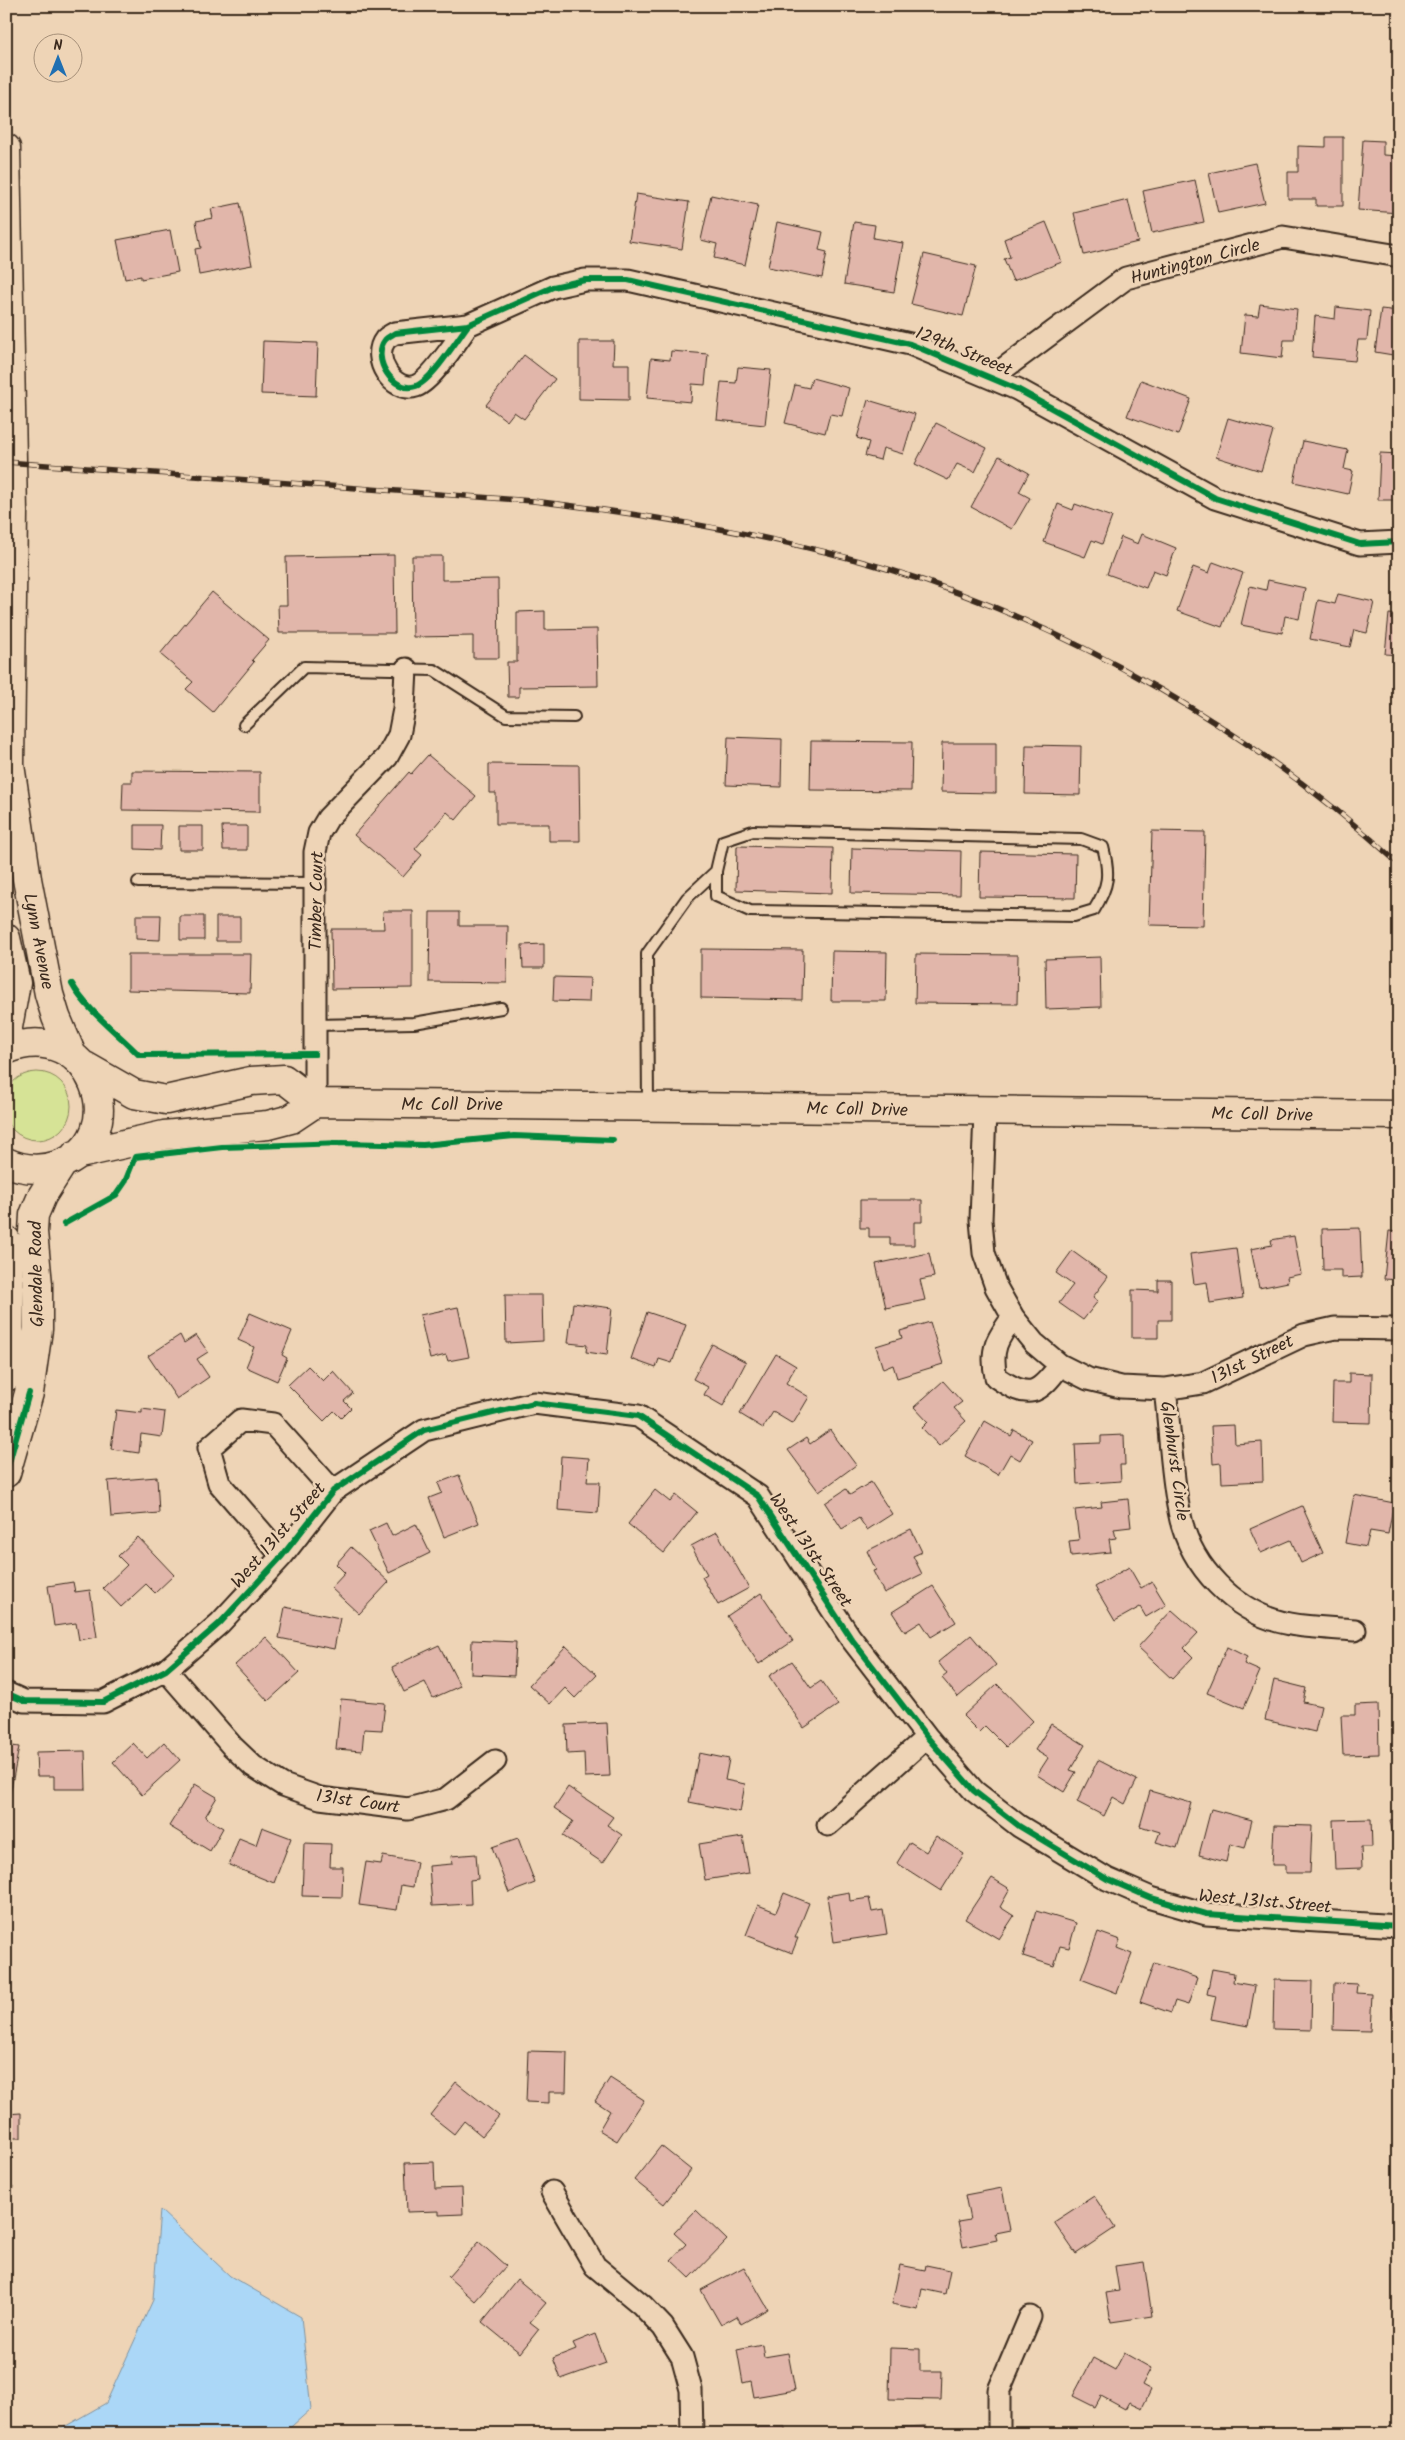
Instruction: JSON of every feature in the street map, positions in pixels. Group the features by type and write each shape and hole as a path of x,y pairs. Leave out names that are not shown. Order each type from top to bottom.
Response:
{"main road":[{"name":"Lynn Avenue","path":"6,148 13,512 8,774 49,994 56,1017 96,1088 98,1112 95,1129 87,1143 69,1159"},
{"name":"Lynn Avenue","path":"6,938 16,983 6,1038"},
{"path":"6,1050 32,1043 46,1044 79,1060 134,1094 166,1100 250,1081 284,1079 314,1103 291,1119 268,1125 131,1140 69,1159 47,1168 30,1169 6,1162"},
{"name":"Mc Coll Drive","path":"314,1103 985,1112 1399,1115"},
{"name":"Glendale Road","path":"6,1473 29,1393 38,1330 38,1284 33,1232 34,1215 42,1196 69,1159"},
{"name":"Glendale Road","path":"6,1240 10,1288 9,1365 6,1377"}],"street":[{"name":"Huntington Circle","path":"991,378 1126,278 1283,237 1399,256"},
{"name":"129th Streeet","path":"468,325 553,287 585,280 628,280 910,344 1017,389 1215,498 1360,544 1399,542"},
{"name":"Timber Court","path":"314,1103 314,852 319,833 328,818 387,757 399,735 404,709 406,669"},
{"name":"131st Street","path":"985,1112 981,1220 984,1253 996,1288 1013,1317 1034,1343 1060,1365 1088,1380 1121,1388 1166,1389 1203,1384 1304,1334 1335,1328 1399,1329"},
{"path":"1013,1317 998,1338 992,1360 996,1377 1013,1389 1034,1391 1044,1386 1060,1365"},
{"name":"Glenhurst Circle","path":"1166,1389 1179,1512 1190,1546 1210,1575 1229,1597 1256,1613 1290,1624 1355,1630"},
{"name":"West 131st Street","path":"6,1693 24,1701 103,1702 166,1670 220,1623 282,1556 333,1491 424,1430 534,1403 638,1416 758,1496 850,1637 927,1737 974,1791 1019,1826 1107,1879 1151,1898 1206,1914 1399,1926"},
{"name":"West 131st Street","path":"282,1556 219,1483 209,1448 241,1420 273,1424 333,1491"},
{"name":"131st Court","path":"166,1670 232,1746 253,1766 283,1785 320,1798 408,1809 446,1799 495,1761"},
{"path":"828,1825 927,1737"},
{"path":"552,2192 595,2266 642,2305 663,2327 682,2357 692,2390 692,2434"},
{"path":"999,2434 999,2390 1030,2317"}],"lane":[{"path":"244,725 304,667 434,670 506,716 574,717"},
{"path":"648,1106 647,954 687,898 716,871 723,841 753,832 1081,839 1103,847 1108,866 1106,890 1094,910 1074,916 750,911 716,896 716,871"},
{"path":"138,882 314,882"},
{"path":"314,1024 414,1023 501,1008"}],"green space":[{"path":"37,1072 50,1075 61,1082 68,1093 71,1106 68,1119 61,1130 50,1137 37,1140 24,1137 13,1130 6,1119 3,1106 6,1093 13,1082 24,1075"}],"water":[{"path":"160,2210 230,2276 301,2317 311,2409 283,2434 52,2434 106,2403 153,2300"}],"building":[{"path":"1326,137 1343,137 1343,206 1316,206 1316,199 1288,199 1288,172 1298,172 1298,146 1326,147"},
{"path":"1363,140 1383,141 1383,155 1399,156 1399,213 1358,210"},
{"path":"1255,163 1265,203 1218,213 1209,173"},
{"path":"1195,180 1204,222 1152,233 1143,191"},
{"path":"636,194 689,202 682,249 629,241"},
{"path":"711,195 758,205 745,265 714,258 717,244 701,240"},
{"path":"1128,200 1138,242 1084,255 1074,213"},
{"path":"240,203 252,265 199,275 195,249 201,248 196,221 213,218 211,209"},
{"path":"777,222 823,232 819,250 827,252 822,278 768,267"},
{"path":"854,222 875,225 873,238 903,243 894,292 844,284"},
{"path":"1046,222 1062,262 1013,281 1004,259 1010,257 1004,239"},
{"path":"170,230 178,272 141,279 141,276 125,279 117,240"},
{"path":"924,254 976,266 963,316 911,304"},
{"path":"1260,304 1297,309 1294,340 1284,340 1282,358 1241,353 1245,315 1258,316"},
{"path":"1336,307 1370,311 1367,340 1358,340 1355,361 1312,357 1315,316 1335,319"},
{"path":"1381,309 1399,311 1399,356 1375,352"},
{"path":"263,341 318,343 316,396 261,394"},
{"path":"579,341 614,341 613,364 629,364 629,400 579,399"},
{"path":"671,351 708,354 705,385 692,384 691,402 647,398 651,358 670,360"},
{"path":"524,355 555,379 524,419 514,412 507,421 486,405"},
{"path":"738,367 771,370 765,425 717,420 721,382 736,383"},
{"path":"812,378 849,388 842,416 830,414 825,433 785,423 795,385 809,388"},
{"path":"1141,380 1191,399 1178,435 1127,416"},
{"path":"868,400 915,414 903,454 883,448 880,460 865,456 869,442 857,438"},
{"path":"1228,418 1273,431 1261,471 1216,457"},
{"path":"936,423 987,448 975,472 957,464 948,480 915,464"},
{"path":"1303,441 1348,450 1344,469 1353,471 1348,494 1294,482"},
{"path":"1380,453 1399,454 1399,500 1378,500"},
{"path":"999,456 1029,473 1019,492 1030,498 1012,529 971,507"},
{"path":"1058,504 1073,510 1075,504 1112,517 1102,544 1092,540 1085,557 1044,542"},
{"path":"1142,534 1176,548 1166,575 1153,570 1146,588 1107,574 1121,537 1138,544"},
{"path":"394,555 395,633 279,633 278,605 287,605 286,557"},
{"path":"412,556 442,556 442,580 498,579 499,658 473,658 473,636 413,637"},
{"path":"1213,562 1243,573 1222,627 1177,611 1193,567 1209,573"},
{"path":"1268,580 1305,588 1299,619 1285,616 1282,633 1241,625 1250,586 1266,590"},
{"path":"212,592 269,640 252,660 254,662 213,712 186,689 193,682 160,654"},
{"path":"1338,594 1374,602 1367,633 1354,630 1350,647 1310,639 1318,600 1335,604"},
{"path":"545,611 545,630 597,629 598,686 519,687 519,697 508,697 507,662 517,662 517,612"},
{"path":"1389,614 1399,615 1399,655 1385,654"},
{"path":"728,737 782,739 781,787 726,785"},
{"path":"811,741 912,742 911,791 810,790"},
{"path":"942,743 996,743 996,793 941,792"},
{"path":"1026,745 1081,746 1080,795 1025,794"},
{"path":"428,755 476,796 456,820 447,812 415,849 422,855 403,877 354,835 409,772 411,774"},
{"path":"489,764 579,765 580,841 549,841 549,824 496,824 496,793 489,793"},
{"path":"132,771 260,772 260,812 122,810 123,782 132,782"},
{"path":"135,825 161,825 160,850 135,849"},
{"path":"179,826 203,826 203,850 179,850"},
{"path":"222,826 247,826 247,850 223,850"},
{"path":"1152,831 1205,832 1203,926 1149,925"},
{"path":"737,846 833,848 832,893 736,890"},
{"path":"852,848 961,851 960,895 851,893"},
{"path":"980,852 1076,854 1075,898 979,897"},
{"path":"383,911 413,911 413,988 332,989 331,929 384,929"},
{"path":"430,912 459,912 459,926 508,926 507,983 429,982"},
{"path":"136,915 161,915 160,940 136,939"},
{"path":"180,916 204,916 204,940 180,940"},
{"path":"216,917 240,917 240,941 216,941"},
{"path":"544,944 544,968 523,968 522,945"},
{"path":"701,949 803,950 802,1000 701,998"},
{"path":"832,951 887,952 886,1001 831,1001"},
{"path":"128,954 251,954 250,993 128,990"},
{"path":"916,954 1018,955 1017,1004 915,1003"},
{"path":"1100,957 1101,1007 1046,1009 1045,959"},
{"path":"554,977 590,978 589,1002 553,1001"},
{"path":"860,1200 922,1200 922,1222 914,1222 914,1245 890,1245 890,1237 869,1237 869,1228 860,1228"},
{"path":"1360,1228 1362,1277 1341,1278 1341,1270 1323,1270 1322,1229"},
{"path":"1389,1231 1399,1232 1399,1280 1384,1279"},
{"path":"1294,1236 1301,1274 1287,1277 1288,1282 1259,1288 1251,1249 1272,1245 1271,1240"},
{"path":"1236,1248 1243,1298 1210,1303 1207,1282 1194,1284 1190,1254"},
{"path":"1072,1251 1108,1277 1093,1297 1098,1301 1083,1320 1059,1303 1073,1285 1056,1273"},
{"path":"929,1253 934,1277 920,1280 925,1300 886,1308 876,1264"},
{"path":"1158,1280 1171,1280 1171,1320 1158,1320 1158,1338 1132,1338 1132,1290 1158,1291"},
{"path":"505,1295 542,1295 543,1341 506,1343"},
{"path":"573,1303 612,1308 607,1355 586,1352 587,1345 568,1343"},
{"path":"458,1307 469,1357 448,1361 446,1355 430,1359 420,1315"},
{"path":"647,1312 686,1325 672,1363 659,1359 656,1368 631,1359"},
{"path":"250,1313 292,1331 282,1355 287,1358 277,1381 246,1367 254,1347 238,1340"},
{"path":"930,1322 943,1364 897,1378 893,1365 883,1369 876,1346 902,1338 900,1331"},
{"path":"180,1335 184,1343 196,1335 208,1352 197,1359 209,1377 177,1399 148,1356"},
{"path":"712,1344 746,1362 723,1406 704,1395 708,1387 693,1379"},
{"path":"776,1354 796,1366 786,1383 809,1397 793,1424 773,1412 763,1428 740,1414"},
{"path":"308,1366 323,1381 333,1371 353,1393 344,1401 351,1408 341,1418 334,1411 324,1421 288,1385"},
{"path":"1349,1373 1372,1374 1371,1423 1332,1422 1333,1383 1349,1383"},
{"path":"943,1381 962,1402 954,1408 966,1421 939,1446 922,1428 928,1422 914,1407"},
{"path":"1399,1388 1399,1414 1391,1411"},
{"path":"142,1409 165,1412 162,1437 141,1434 139,1453 111,1449 116,1410 142,1413"},
{"path":"985,1421 1011,1436 1014,1430 1032,1440 1020,1460 1010,1454 998,1475 965,1456"},
{"path":"1234,1425 1235,1444 1262,1442 1263,1481 1222,1483 1221,1463 1213,1464 1211,1426"},
{"path":"830,1430 856,1465 819,1492 788,1450 806,1438 810,1444"},
{"path":"1124,1435 1125,1465 1120,1465 1121,1481 1077,1484 1075,1444 1101,1443 1101,1436"},
{"path":"561,1456 589,1458 587,1482 600,1482 598,1513 558,1510"},
{"path":"459,1475 479,1523 444,1537 429,1498 442,1493 438,1483"},
{"path":"157,1477 159,1513 111,1517 108,1481"},
{"path":"871,1482 892,1514 867,1530 859,1518 842,1529 825,1503 846,1489 850,1495"},
{"path":"655,1490 670,1502 676,1495 697,1512 664,1553 628,1524"},
{"path":"1354,1495 1394,1503 1388,1534 1370,1531 1366,1547 1345,1543"},
{"path":"1128,1499 1131,1527 1114,1529 1116,1538 1109,1539 1111,1552 1071,1556 1069,1541 1079,1540 1075,1510 1102,1507 1101,1502"},
{"path":"1302,1506 1323,1553 1301,1563 1291,1540 1261,1553 1250,1529"},
{"path":"386,1523 392,1536 416,1524 430,1553 389,1573 369,1531"},
{"path":"911,1529 922,1552 913,1556 922,1574 884,1593 873,1571 876,1570 867,1551"},
{"path":"717,1532 749,1588 718,1605 702,1577 707,1574 691,1546"},
{"path":"138,1537 174,1575 155,1593 146,1584 121,1607 103,1588 127,1565 118,1556"},
{"path":"351,1547 389,1582 359,1614 331,1588 345,1573 336,1564"},
{"path":"1129,1567 1141,1588 1152,1582 1166,1605 1146,1617 1140,1607 1115,1621 1095,1587"},
{"path":"73,1582 75,1592 90,1590 97,1637 79,1640 76,1623 54,1626 48,1586"},
{"path":"933,1586 956,1622 931,1637 921,1622 905,1632 892,1612"},
{"path":"761,1593 793,1641 759,1664 727,1616"},
{"path":"285,1607 340,1618 334,1649 279,1638"},
{"path":"1172,1610 1198,1633 1184,1648 1193,1657 1172,1679 1138,1647"},
{"path":"971,1635 996,1665 958,1697 942,1678 947,1674 938,1662"},
{"path":"266,1637 299,1673 268,1701 235,1665"},
{"path":"472,1640 516,1642 514,1676 471,1674"},
{"path":"439,1645 460,1686 433,1698 425,1682 404,1692 392,1667"},
{"path":"566,1646 597,1675 575,1698 565,1688 550,1704 529,1685"},
{"path":"1227,1647 1247,1657 1244,1664 1260,1671 1244,1708 1207,1693"},
{"path":"792,1661 811,1688 821,1681 838,1705 804,1728 769,1676"},
{"path":"1274,1680 1306,1688 1303,1702 1321,1706 1315,1732 1265,1720"},
{"path":"997,1684 1033,1721 1006,1747 985,1726 979,1732 963,1716"},
{"path":"1399,1692 1399,1705 1392,1698"},
{"path":"341,1699 385,1703 382,1730 364,1729 362,1751 336,1749"},
{"path":"1378,1704 1379,1754 1343,1755 1341,1715 1355,1715 1355,1705"},
{"path":"607,1723 610,1776 585,1777 584,1753 567,1754 566,1725"},
{"path":"1051,1724 1085,1745 1070,1770 1076,1772 1064,1792 1037,1775 1048,1758 1035,1750"},
{"path":"164,1742 180,1760 142,1795 113,1762 133,1743 147,1758"},
{"path":"6,1745 19,1747 9,1800 6,1799"},
{"path":"85,1751 86,1789 54,1789 54,1776 37,1776 36,1752"},
{"path":"699,1753 729,1759 725,1780 745,1784 740,1812 689,1802"},
{"path":"1098,1760 1137,1780 1125,1804 1113,1797 1104,1816 1077,1802"},
{"path":"195,1784 217,1797 205,1817 223,1828 210,1851 169,1826"},
{"path":"568,1787 613,1817 607,1825 622,1835 603,1863 563,1836 573,1821 554,1808"},
{"path":"1150,1791 1191,1803 1177,1848 1156,1842 1160,1832 1140,1826"},
{"path":"1211,1809 1252,1820 1245,1848 1230,1844 1226,1862 1199,1855"},
{"path":"1399,1818 1399,1849 1396,1849 1390,1820"},
{"path":"1371,1819 1372,1847 1361,1847 1362,1868 1335,1869 1333,1820"},
{"path":"1274,1825 1312,1826 1310,1873 1286,1873 1286,1865 1272,1865"},
{"path":"262,1827 291,1838 274,1883 229,1865 239,1838 256,1845"},
{"path":"936,1836 964,1854 941,1891 897,1863 910,1842 926,1852"},
{"path":"743,1837 749,1873 705,1880 699,1844"},
{"path":"518,1838 535,1883 509,1893 492,1847"},
{"path":"304,1843 331,1844 330,1867 343,1867 342,1897 302,1896"},
{"path":"476,1854 478,1879 470,1880 471,1904 432,1906 429,1866 452,1864 451,1856"},
{"path":"383,1856 417,1862 413,1887 401,1885 397,1910 359,1905 366,1862 381,1864"},
{"path":"992,1878 1010,1889 1000,1907 1014,1916 999,1939 965,1919"},
{"path":"849,1892 850,1901 869,1898 872,1912 883,1910 887,1934 834,1942 827,1896"},
{"path":"784,1893 809,1903 795,1938 798,1938 792,1953 746,1935 758,1905 776,1912"},
{"path":"1036,1911 1076,1923 1069,1948 1060,1946 1054,1966 1023,1956"},
{"path":"1098,1932 1120,1940 1117,1948 1132,1954 1117,1993 1081,1979"},
{"path":"1154,1963 1197,1978 1188,2005 1175,2001 1171,2013 1140,2002"},
{"path":"1212,1969 1234,1973 1233,1982 1255,1986 1248,2026 1211,2019 1216,1996 1207,1994"},
{"path":"1274,1980 1312,1981 1311,2030 1273,2029"},
{"path":"1334,1983 1357,1984 1356,1993 1372,1994 1370,2031 1333,2030"},
{"path":"1391,1998 1399,1998 1399,2025 1395,2025"},
{"path":"528,2051 567,2052 566,2092 549,2092 549,2103 526,2102"},
{"path":"610,2078 644,2100 617,2141 599,2130 610,2111 595,2101"},
{"path":"456,2082 499,2116 482,2136 464,2121 454,2134 430,2115"},
{"path":"21,2113 21,2138 7,2138 6,2150 6,2114"},
{"path":"661,2146 691,2170 664,2204 634,2180"},
{"path":"434,2162 435,2189 462,2188 463,2214 439,2215 439,2211 407,2212 405,2163"},
{"path":"6,2185 13,2186 7,2226 6,2226"},
{"path":"1002,2188 1010,2230 995,2233 997,2240 963,2247 958,2222 970,2220 965,2195"},
{"path":"1094,2196 1115,2228 1076,2254 1054,2222"},
{"path":"696,2210 727,2240 690,2278 671,2260 686,2244 674,2233"},
{"path":"479,2242 506,2266 475,2301 448,2277"},
{"path":"1144,2262 1152,2316 1111,2322 1106,2293 1119,2291 1115,2266"},
{"path":"900,2265 925,2270 926,2265 950,2270 945,2294 922,2289 918,2309 892,2304"},
{"path":"744,2267 768,2309 741,2324 737,2316 721,2325 701,2290"},
{"path":"517,2279 546,2303 530,2322 539,2329 520,2353 482,2322"},
{"path":"595,2334 606,2363 561,2379 553,2358 576,2349 573,2343"},
{"path":"762,2344 764,2357 788,2353 795,2390 754,2397 751,2381 743,2383 737,2349"},
{"path":"890,2348 920,2349 920,2371 942,2371 941,2400 889,2399"},
{"path":"1124,2353 1151,2368 1142,2385 1151,2390 1142,2408 1129,2402 1125,2409 1101,2396 1095,2407 1073,2396 1093,2358 1115,2370"},
{"path":"927,2426 927,2434 901,2434 901,2427"},
{"path":"757,2427 785,2427 785,2434 757,2434"}],"railway":[{"path":"6,462 533,501 624,513 759,536 891,570 959,593 1028,622 1095,654 1161,690 1225,729 1287,772 1345,817 1399,864"}],"cycle path":[{"path":"468,325 444,359 429,376 416,386 407,387 399,385 387,373 383,365 381,347 386,339 395,333 468,325 553,287 585,280 628,280 910,344 1017,389 1215,498 1360,544 1399,542"},
{"path":"72,984 85,1003 139,1055 315,1054"},
{"path":"64,1224 116,1195 125,1182 135,1157 222,1147 342,1143 423,1145 514,1136 613,1140"},
{"path":"6,1473 29,1393"},
{"path":"6,1693 24,1701 103,1702 166,1670 220,1623 282,1556 333,1491 424,1430 534,1403 638,1416 758,1496 850,1637 927,1737 974,1791 1019,1826 1107,1879 1151,1898 1206,1914 1399,1926"}]}
